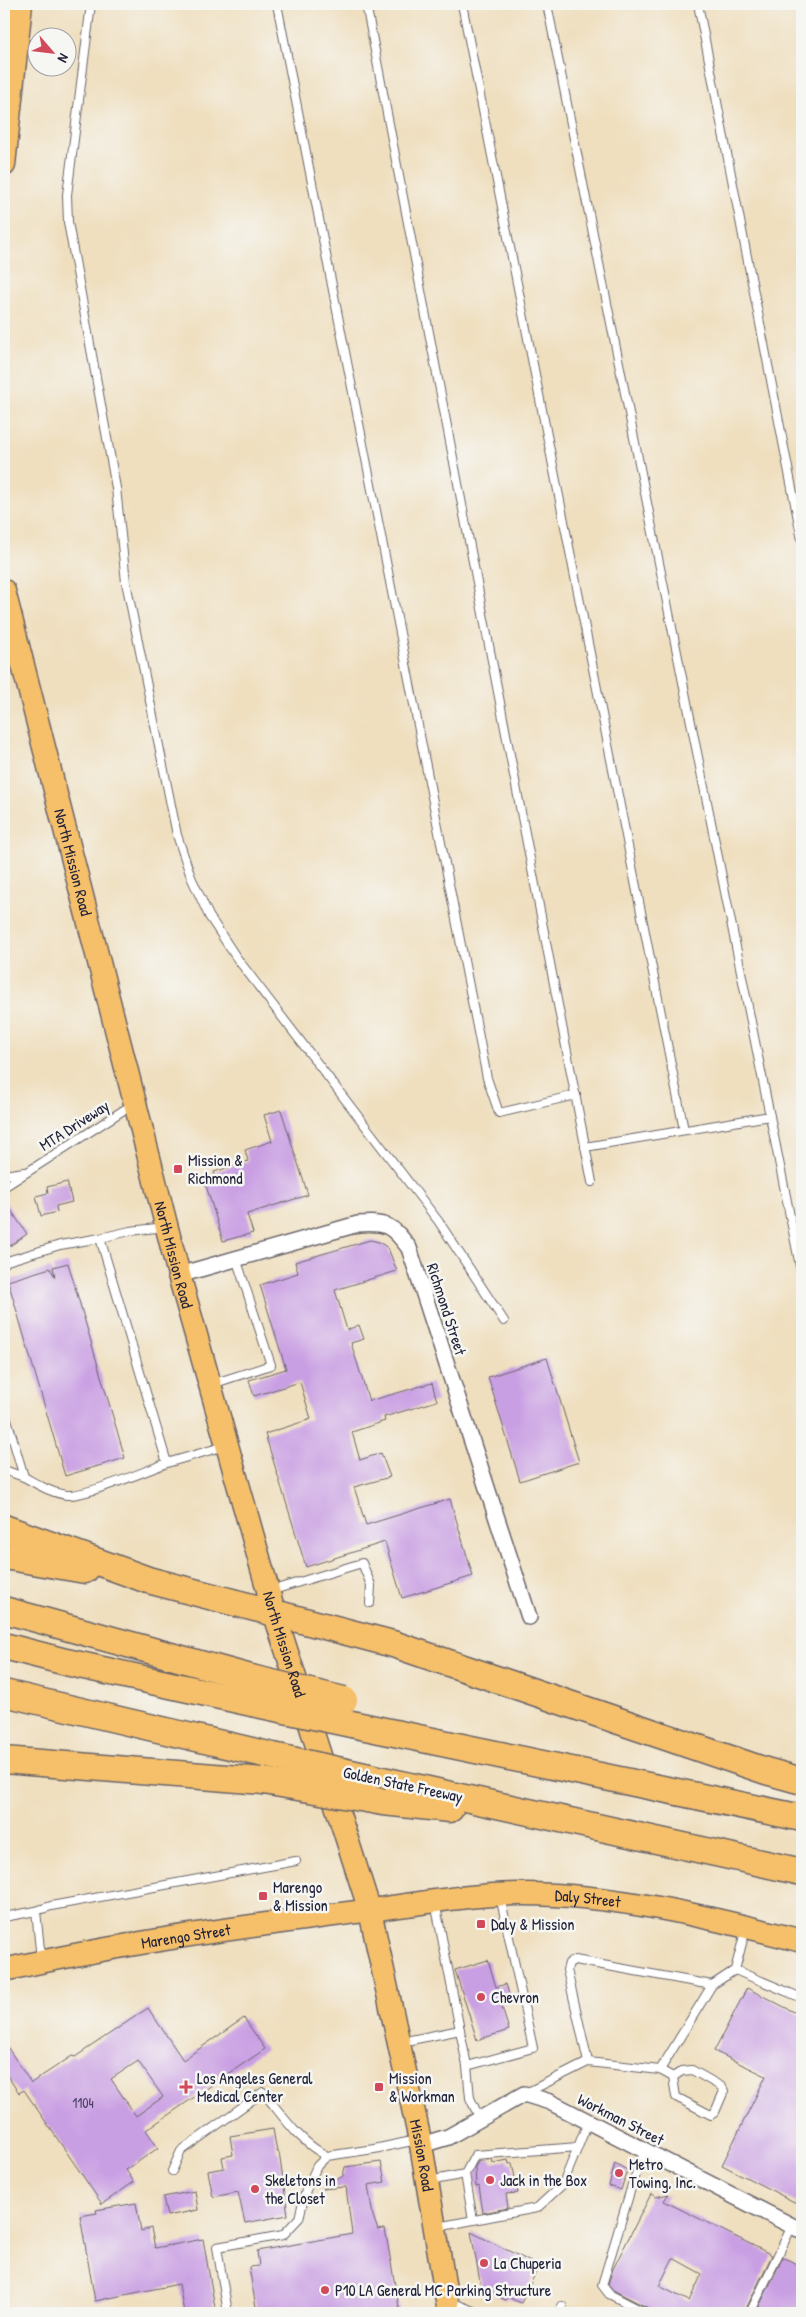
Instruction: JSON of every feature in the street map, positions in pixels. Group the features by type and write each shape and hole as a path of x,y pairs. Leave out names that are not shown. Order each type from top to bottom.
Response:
{"highway":[{"path":"4,1528 148,1580"},
{"path":"4,1556 271,1603 766,1771 802,1781"},
{"path":"4,1610 356,1725 802,1818"},
{"path":"4,1646 66,1662 252,1690 344,1700 422,1738"},
{"name":"Golden State Freeway","path":"4,1694 273,1756 802,1872"},
{"path":"4,1760 264,1781 384,1802 581,1823"}],"main road":[{"path":"4,165 13,48 20,4"},
{"name":"North Mission Road","path":"4,591 179,1275 271,1603 370,1911"},
{"name":"Daly Street","path":"370,1911 434,1900 519,1894 595,1899 719,1919 802,1941"},
{"name":"Marengo Street","path":"4,1970 237,1927 370,1911"},
{"name":"Mission Road","path":"370,1911 420,2142 448,2307"}],"street":[{"name":"Richmond Street","path":"179,1275 358,1224 382,1222 396,1230 409,1248 529,1617"},
{"path":"420,2142 448,2137 524,2094"},
{"name":"Workman Street","path":"524,2094 550,2102 797,2228"}],"lane":[{"path":"91,4 69,173 67,194 68,222 116,488 126,582 177,835 191,877 209,916 236,957 439,1222 504,1321"},
{"path":"278,4 487,1078 499,1113 576,1095"},
{"path":"366,4 592,1182"},
{"path":"462,4 684,1130"},
{"path":"547,4 802,1276"},
{"path":"698,4 802,540"},
{"name":"MTA Driveway","path":"4,1187 134,1103"},
{"path":"586,1146 770,1116"},
{"path":"4,1175 28,1171"},
{"path":"5,1262 60,1245 130,1231 167,1226"},
{"path":"100,1238 168,1463"},
{"path":"210,1384 271,1365 236,1258"},
{"path":"4,1413 24,1476"},
{"path":"4,1470 24,1476 55,1492 69,1495 87,1492 168,1463 227,1445"},
{"path":"271,1603 362,1563 371,1586 370,1603"},
{"path":"4,1917 51,1906 296,1861"},
{"path":"467,2066 533,2048 500,1896"},
{"path":"434,1900 467,2066 470,2098 480,2119"},
{"path":"36,1911 41,1962"},
{"path":"660,2070 712,1985 735,1970 747,1926"},
{"path":"588,2062 567,1970 569,1963 575,1960 712,1985"},
{"path":"735,1970 802,1998"},
{"path":"397,2042 460,2030"},
{"path":"524,2094 588,2062 660,2070 673,2077"},
{"path":"692,2070 722,2087 724,2095 715,2112 707,2115 676,2097 673,2077 682,2071 692,2070"},
{"path":"172,2171 181,2152 263,2092 311,2148 328,2156"},
{"path":"435,2227 537,2208 563,2184 588,2122"},
{"path":"228,2313 217,2247 283,2235 299,2218 306,2190 317,2166 328,2156 420,2142"},
{"path":"473,2220 465,2174 475,2155 578,2147"},
{"path":"645,2151 632,2185 602,2285 609,2294 646,2313"},
{"path":"427,2182 465,2174"},
{"path":"750,2313 797,2228"},
{"path":"558,2313 562,2306"},
{"path":"448,2307 478,2313"}],"building":[{"path":"281,1110 308,1195 247,1214 253,1233 223,1241 204,1179 215,1175 214,1172 248,1161 245,1150 272,1141 264,1115"},
{"path":"67,1182 72,1202 56,1206 57,1212 41,1216 36,1196 48,1193 47,1187"},
{"path":"4,1200 27,1234 4,1250"},
{"path":"370,1240 379,1242 388,1248 397,1271 335,1290 347,1330 359,1325 364,1339 351,1343 369,1401 432,1383 437,1401 384,1417 385,1421 352,1432 360,1460 381,1453 390,1477 354,1487 366,1525 450,1499 473,1576 402,1598 385,1542 306,1567 265,1434 311,1419 300,1382 254,1396 249,1380 286,1369 260,1285 298,1273 295,1262"},
{"path":"68,1263 125,1458 65,1476 8,1281 50,1268 55,1277 53,1267"},
{"path":"547,1358 579,1462 520,1481 488,1377"},
{"path":"488,1960 496,1987 506,1984 511,2001 501,2004 509,2030 477,2040 455,1970"},
{"path":"747,1988 802,2016 802,2206 722,2165 766,2076 714,2051"},
{"path":"148,2008 183,2060 244,2018 265,2049 146,2130 158,2148 126,2170 134,2182 102,2204 24,2090 19,2093 4,2071 4,2042 31,2083 72,2056 75,2057","holes":["138,2061 163,2097 136,2116 111,2079"]},
{"path":"273,2129 277,2152 279,2152 288,2215 245,2223 238,2192 213,2197 208,2171 224,2168 222,2157 233,2155 230,2136"},
{"path":"492,2159 493,2163 508,2160 509,2164 512,2163 518,2193 506,2194 508,2208 483,2213 479,2186 476,2187 475,2167 478,2162"},
{"name":"P10 LA General MC Parking Structure","path":"381,2162 385,2182 368,2185 373,2216 378,2230 385,2229 400,2313 257,2313 249,2267 259,2266 257,2251 352,2234 346,2187 322,2189 343,2176 345,2167"},
{"name":"Metro Towing, Inc.","path":"615,2163 627,2170 621,2190 609,2186"},
{"path":"195,2191 198,2210 167,2216 163,2197"},
{"path":"651,2194 656,2197 668,2194 664,2201 772,2255 744,2313 658,2313 613,2290 608,2284 613,2269","holes":["673,2258 702,2274 689,2301 659,2286"]},
{"path":"136,2203 141,2231 151,2228 155,2248 203,2239 216,2313 184,2313 179,2284 95,2301 80,2216 97,2213 96,2210"},
{"path":"471,2232 539,2266 521,2303 507,2297 505,2300 481,2287"},
{"path":"783,2257 802,2267 802,2300 798,2313 756,2313"}],"place":[{"name":"Mission & Richmond","path":"178,1169"},
{"name":"Marengo & Mission","path":"263,1896"},
{"name":"Daly & Mission","path":"481,1924"},
{"name":"Chevron","path":"481,1997"},
{"name":"Los Angeles General Medical Center","path":"186,2087"},
{"name":"Mission & Workman","path":"379,2087"},
{"name":"Metro Towing, Inc.","path":"619,2173"},
{"name":"Jack in the Box","path":"490,2180"},
{"name":"Skeletons in the Closet","path":"255,2189"},
{"name":"La Chuperia","path":"484,2263"},
{"name":"P10 LA General MC Parking Structure","path":"325,2290"}]}
